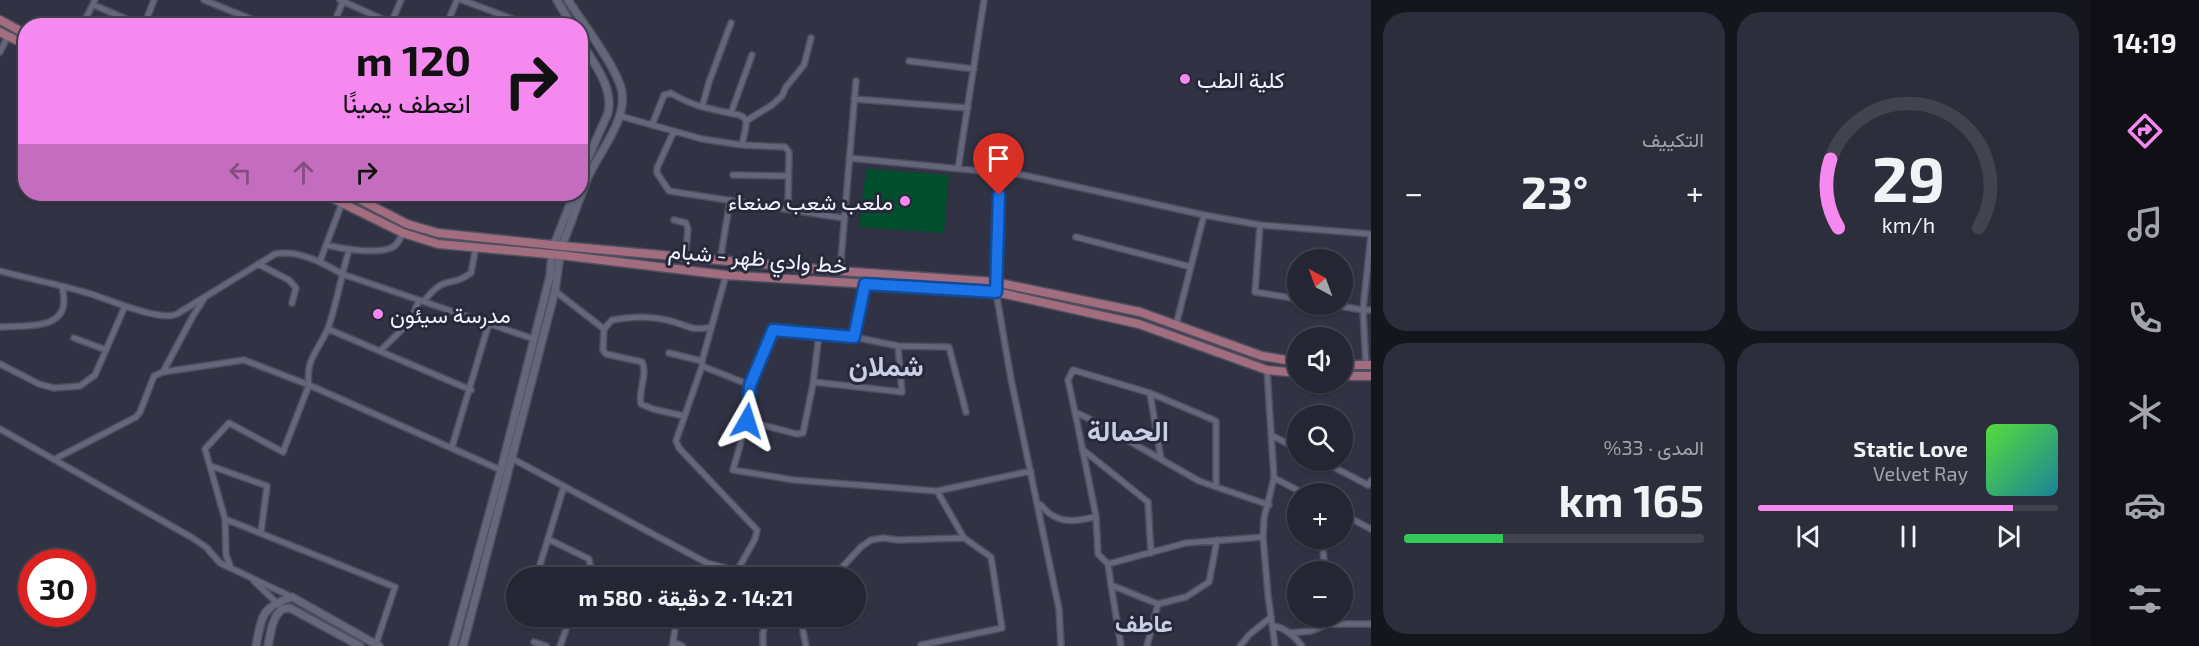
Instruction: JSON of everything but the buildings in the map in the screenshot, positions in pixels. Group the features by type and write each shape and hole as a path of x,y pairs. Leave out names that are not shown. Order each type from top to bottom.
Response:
{"main road":[{"path":"0,21 18,30"},
{"path":"4,34 18,41"},
{"name":"خط وادي ظهر - شبام","path":"338,201 404,233 438,243 685,258 840,272 995,282 1140,312 1262,356 1287,360"},
{"name":"خط وادي ظهر - شبام","path":"363,201 407,224 438,233 726,275 996,292 1139,324 1267,370 1287,372"},
{"path":"1353,364 1368,365"},
{"path":"1353,376 1371,376"}],"street":[{"path":"146,18 154,0"},
{"path":"204,0 248,18"},
{"path":"394,18 401,0"},
{"path":"449,18 457,0"},
{"path":"462,0 510,18"},
{"path":"557,0 567,18"},
{"path":"568,0 580,18"},
{"path":"958,169 984,0"},
{"path":"336,18 341,1 378,18"},
{"path":"86,18 94,2 127,18"},
{"path":"702,107 732,22"},
{"path":"588,31 616,74 621,91 620,116 588,178"},
{"path":"0,52 4,34"},
{"path":"742,145 746,122 782,96 804,65 811,38"},
{"path":"588,55 604,81 610,104 601,131 588,152"},
{"path":"730,113 752,56"},
{"path":"909,61 974,69"},
{"path":"840,272 856,81"},
{"path":"652,125 667,92 684,102 738,114 746,122"},
{"path":"854,99 968,108"},
{"path":"620,116 702,139 742,145 785,147 789,152 788,208"},
{"path":"674,131 657,168 657,173 669,191 843,218"},
{"path":"849,158 1023,176 1260,225 1371,234 1363,310 1368,365"},
{"path":"1000,174 996,292 1011,379 1059,609 1061,646"},
{"path":"733,175 788,176"},
{"path":"720,261 730,200"},
{"path":"453,646 572,201"},
{"path":"463,646 555,291 557,250 578,201"},
{"path":"320,261 342,203"},
{"path":"1176,325 1204,215"},
{"path":"674,220 686,223 688,229 685,258"},
{"path":"1260,225 1255,292 1287,297"},
{"path":"326,245 349,250 389,249 397,244 404,233"},
{"path":"1076,237 1191,267"},
{"path":"380,351 410,322 422,300 432,291 442,284 459,281 471,273 476,247"},
{"path":"231,568 226,555 225,519 205,449 230,423 283,452 309,385 307,375 311,357 328,329 349,250"},
{"path":"0,271 90,294 125,306 171,316 280,253 320,261 342,274 534,339"},
{"path":"258,264 289,280 296,288 292,303"},
{"path":"726,275 702,364 676,441 679,448 757,530 755,539 739,567"},
{"path":"854,337 865,284"},
{"path":"0,327 43,324 56,318 61,314 65,303 62,287"},
{"path":"555,291 604,329"},
{"path":"163,372 206,296"},
{"path":"0,364 39,384 54,388 72,388 86,383 95,375 125,306"},
{"path":"1353,308 1371,310"},
{"path":"684,416 640,404 639,396 644,367 642,362 606,354 603,350 604,329 612,320 629,317 673,321 694,330 711,327"},
{"path":"452,447 471,390 489,323"},
{"path":"328,329 471,390"},
{"path":"966,412 949,347 898,346 854,337 773,330 750,385 747,421 733,470 794,480 937,491 1031,471"},
{"path":"747,421 797,434 803,433 814,382 819,334"},
{"path":"74,339 106,350"},
{"path":"814,382 902,392 898,346"},
{"path":"669,353 702,364 750,385"},
{"path":"55,459 136,417 154,376 163,372 244,360 309,385 501,470"},
{"path":"1121,646 1108,564 1098,554 1096,516 1068,380 1072,370 1150,393 1216,421 1216,487"},
{"path":"1267,370 1274,478 1264,518 1263,537 1275,646"},
{"path":"1150,393 1161,459"},
{"path":"1075,412 1199,481 1269,505"},
{"path":"0,429 192,537 206,547 220,563 292,597 378,645 396,587 225,519"},
{"path":"1271,435 1287,443"},
{"path":"1082,449 1148,502 1151,553"},
{"path":"513,459 707,563 722,567"},
{"path":"211,466 267,486 261,532"},
{"path":"1341,471 1368,485 1371,481"},
{"path":"1274,478 1287,485"},
{"path":"539,567 564,486"},
{"path":"921,645 1002,628 991,557 964,538 937,491"},
{"path":"1038,502 1050,514 1067,521 1078,521 1096,516"},
{"path":"1353,520 1371,529"},
{"path":"1108,564 1186,543 1263,537"},
{"path":"842,567 871,540 964,538"},
{"path":"548,540 589,559 589,567"},
{"path":"1111,585 1158,604 1186,597 1209,582 1218,540"},
{"path":"245,574 282,609"},
{"path":"256,646 261,621 268,607 292,597"},
{"path":"1147,646 1158,604"},
{"path":"268,646 276,616 282,609 290,608 360,646"},
{"path":"1240,646 1249,635 1271,617"},
{"path":"1353,624 1371,624"},
{"path":"1273,626 1289,633 1302,646"},
{"path":"560,646 567,627"},
{"path":"674,627 672,644 682,646"},
{"path":"763,646 764,627"},
{"path":"802,627 806,646"},
{"path":"1289,633 1311,631 1321,627"},
{"path":"534,642 546,646"}],"green space":[{"name":"ملعب شعب صنعاء","path":"866,169 949,175 944,233 859,227"}],"place":[{"name":"كلية الطب","path":"1185,79"},
{"name":"ملعب شعب صنعاء","path":"905,201"},
{"name":"مدرسة سيئون","path":"378,314"}],"district":[{"name":"شملان","path":"886,365"},
{"name":"الحمالة","path":"1128,430"},
{"name":"عاطف","path":"1144,622"}],"route":[{"path":"747,421 750,385 773,330 854,337 865,284 996,292 999,195"}]}
